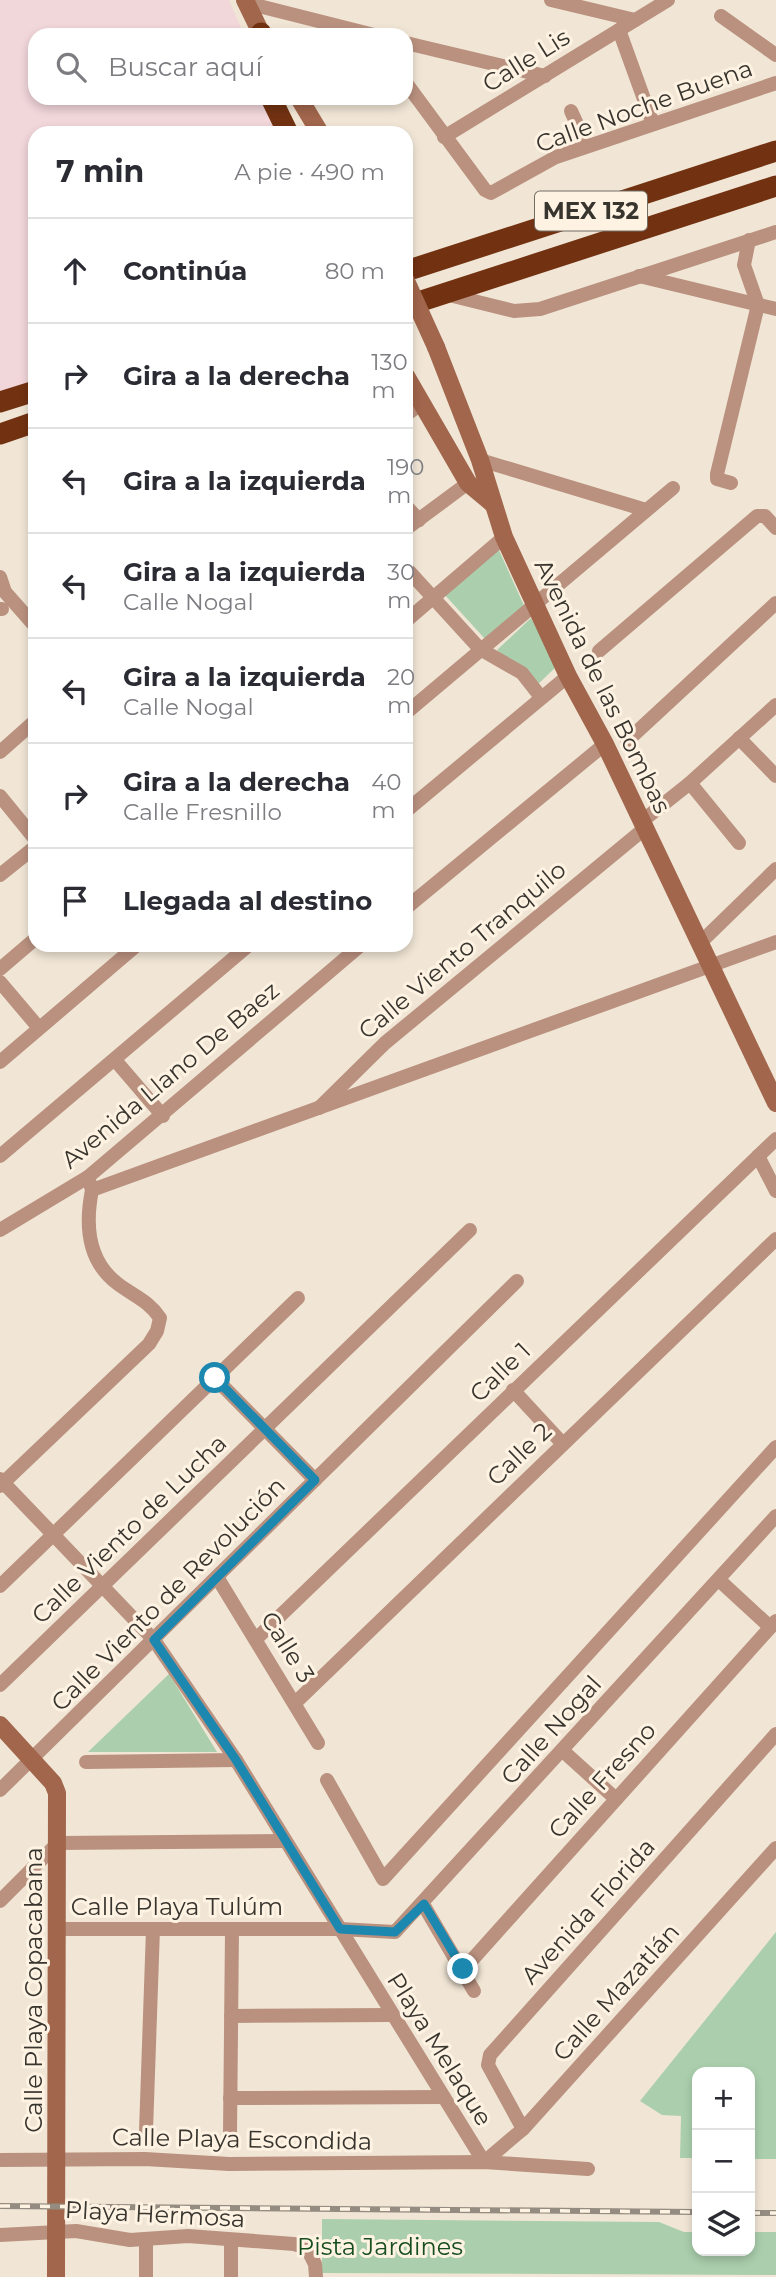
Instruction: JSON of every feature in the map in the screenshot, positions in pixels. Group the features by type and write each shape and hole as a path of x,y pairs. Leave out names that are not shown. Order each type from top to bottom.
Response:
{"highway":[{"path":"274,105 285,126"},
{"name":"MEX 132","path":"413,269 776,151"},
{"name":"MEX 132","path":"413,304 776,186"},
{"path":"0,402 28,393"},
{"path":"0,434 28,424"}],"main road":[{"path":"246,2 258,28"},
{"path":"303,105 316,126"},
{"name":"Avenida de las Bombas","path":"413,296 436,347 480,460 504,537 568,676 605,744 711,967 770,1075 776,1103"},
{"path":"413,388 468,483 493,504"},
{"name":"Calle Playa Copacabana","path":"0,1725 33,1759 57,1793 56,2277"}],"street":[{"path":"551,0 575,3 635,20"},
{"path":"246,2 346,28"},
{"name":"Calle Lis","path":"444,137 635,20 659,2"},
{"path":"721,16 776,55"},
{"path":"619,30 653,124"},
{"path":"413,45 545,76"},
{"name":"Calle Noche Buena","path":"444,137 485,190 491,193 556,157 776,83"},
{"path":"761,88 776,93"},
{"path":"413,93 444,137"},
{"path":"571,111 587,146"},
{"path":"444,294 514,311 540,309 637,275 776,232"},
{"path":"731,483 717,479 717,474 758,305 744,265 749,240"},
{"path":"637,275 776,309"},
{"path":"413,410 422,403"},
{"path":"480,460 646,510"},
{"path":"413,524 468,483"},
{"path":"413,707 673,488"},
{"path":"413,514 419,520"},
{"path":"599,651 757,516 765,516 776,528"},
{"path":"413,615 504,537"},
{"path":"413,576 480,649 522,673 540,696"},
{"path":"0,577 5,592 28,618"},
{"path":"627,741 776,603"},
{"path":"413,805 540,696 568,676"},
{"name":"Calle Viento Tranquilo","path":"315,1111 386,1043 642,825 776,705"},
{"path":"0,752 28,729"},
{"path":"739,738 776,776"},
{"path":"413,902 605,744"},
{"path":"690,783 739,843"},
{"path":"0,796 28,830"},
{"path":"0,875 28,853"},
{"path":"700,943 776,869"},
{"path":"1,1483 149,1344 157,1331 160,1318 152,1306 116,1283 98,1262 88,1237 90,1183 315,1111 776,942"},
{"path":"0,969 28,945"},
{"path":"0,1062 129,952"},
{"path":"0,1156 241,952"},
{"name":"Avenida Llano De Baez","path":"0,1230 90,1183 163,1116 353,952"},
{"path":"0,982 39,1028"},
{"path":"115,1060 163,1116"},
{"name":"Calle 1","path":"256,1639 776,1139"},
{"path":"758,1156 776,1191"},
{"name":"Calle Viento de Lucha","path":"0,1685 470,1230"},
{"name":"Calle 2","path":"295,1703 776,1239"},
{"name":"Calle Viento de Revolución","path":"0,1790 517,1281"},
{"path":"0,1586 298,1298"},
{"path":"215,1378 315,1480"},
{"path":"513,1391 562,1444"},
{"path":"327,1780 383,1880 776,1447"},
{"name":"Playa Melaque","path":"1,1483 154,1640 236,1760 484,2162"},
{"name":"Calle Nogal","path":"340,1929 395,1932 424,1904 776,1516"},
{"name":"Calle 3","path":"217,1577 318,1743"},
{"path":"719,1580 773,1624"},
{"name":"Calle Fresno","path":"463,1969 773,1624"},
{"name":"Avenida Florida","path":"523,2129 488,2065 489,2055 776,1734"},
{"path":"563,1751 616,1798"},
{"path":"86,1762 236,1760"},
{"path":"0,1901 58,1843 285,1841"},
{"name":"Calle Mazatlán","path":"484,2162 523,2129 776,1848"},
{"path":"424,1904 474,1991"},
{"name":"Calle Playa Tulúm","path":"57,1929 340,1929"},
{"path":"146,2131 153,1929"},
{"path":"230,2134 232,1930"},
{"path":"231,2016 392,2015"},
{"path":"230,2098 443,2097"},
{"name":"Calle Playa Escondida","path":"0,2160 145,2159 229,2165 484,2162 588,2169"},
{"name":"Playa Hermosa","path":"0,2235 98,2232 146,2241 188,2236 294,2244 307,2248 315,2264 316,2277"},
{"path":"231,2240 231,2277"},
{"path":"146,2241 146,2277"}],"shaded area":[{"path":"0,0 229,0 241,28 28,28 28,105 275,105 284,126 28,126 28,393 0,402"}],"green space":[{"path":"498,548 526,610 486,640 443,593"},
{"path":"531,618 558,665 534,688 497,650"},
{"path":"169,1674 217,1752 88,1752"},
{"path":"776,1932 776,2159 755,2159 755,2067 692,2067 692,2158 680,2158 681,2116 662,2115 640,2101"},
{"name":"Pista Jardines","path":"322,2219 659,2222 684,2232 692,2232 692,2256 755,2256 755,2232 776,2232 776,2275 322,2273"}],"railway":[{"path":"0,2206 692,2212"},
{"path":"755,2213 776,2213"}],"route":[{"path":"215,1378 315,1480 154,1640 236,1760 340,1929 395,1932 424,1904 463,1969"}]}
